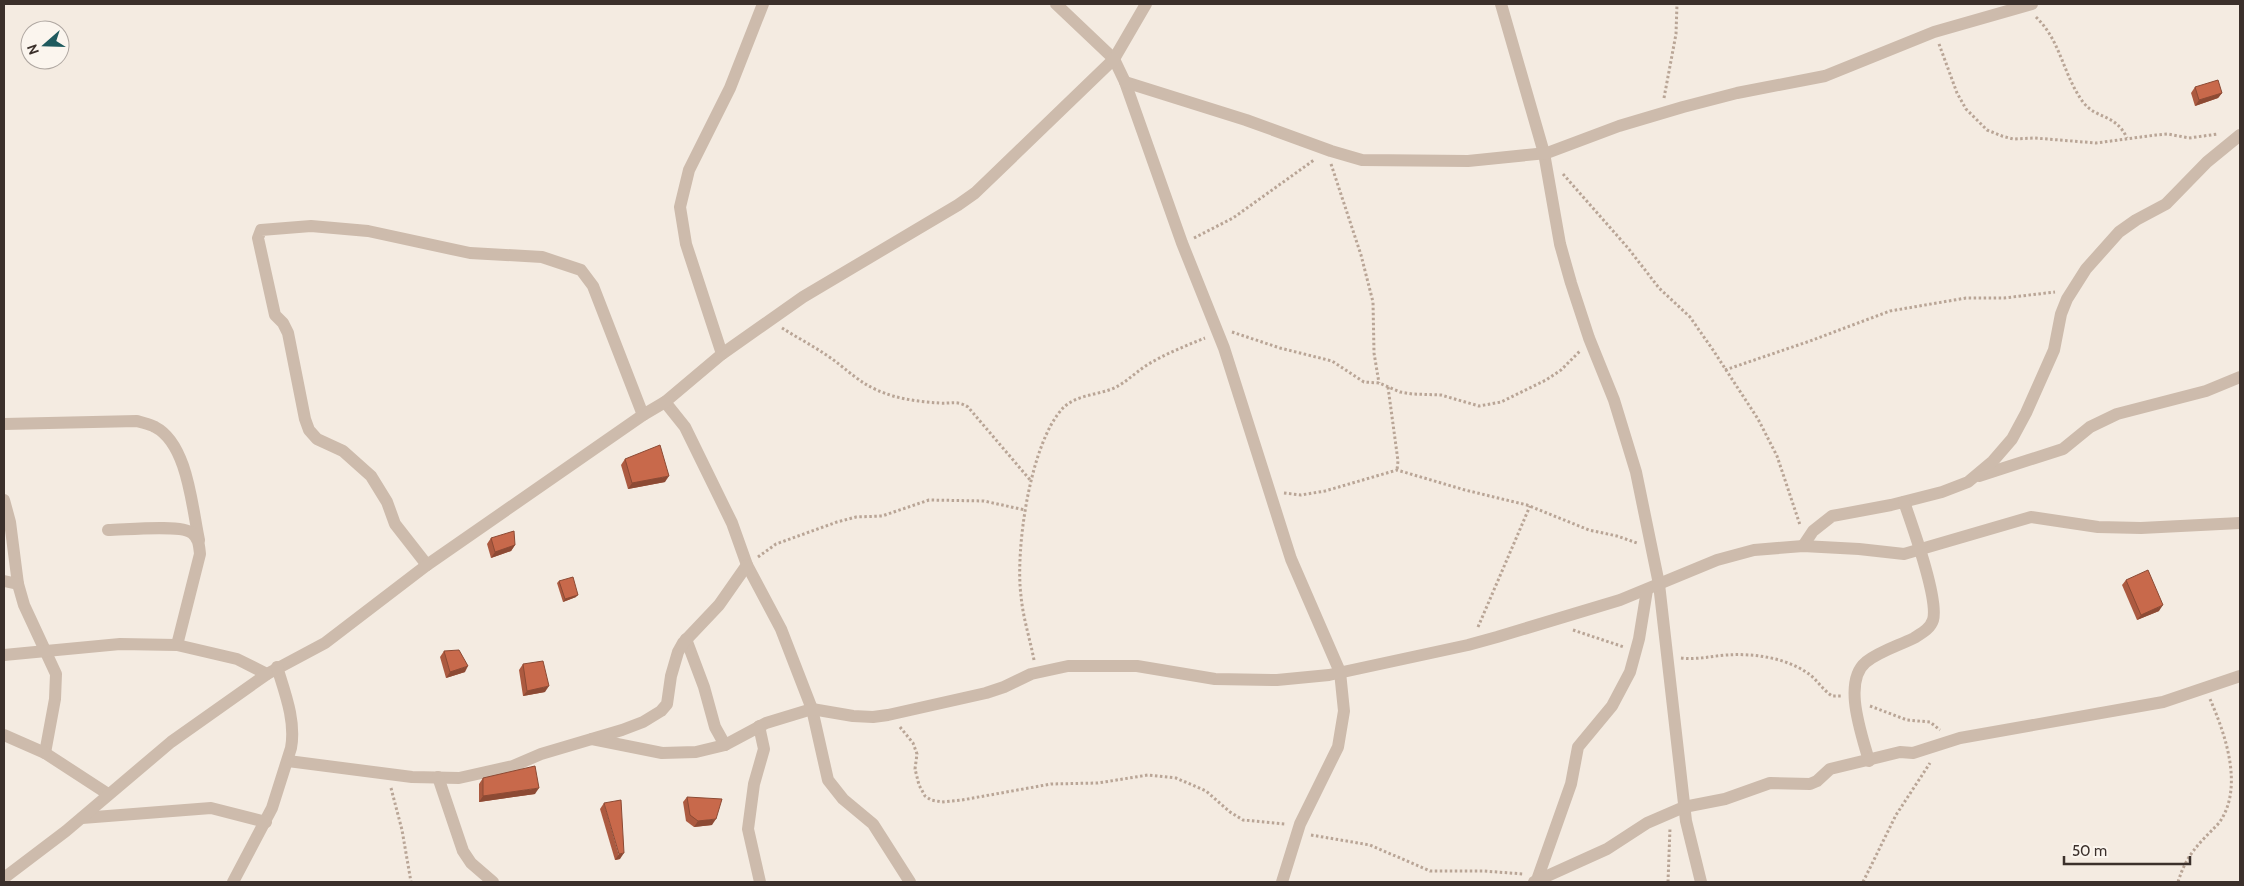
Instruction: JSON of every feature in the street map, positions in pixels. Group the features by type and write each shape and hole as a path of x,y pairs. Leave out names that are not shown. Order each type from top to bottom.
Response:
{"street":[{"path":"722,354 686,244 680,207 690,170 730,88 763,4"},
{"path":"1056,4 1114,59 1125,82 1182,244 1218,332 1291,559 1340,672 1344,711 1342,735 1338,748 1299,828 1282,882"},
{"path":"4,878 82,818 171,742 272,671 324,642 427,565 642,415 664,402 722,354 771,321 803,296 958,205 975,193 1114,59 1146,4"},
{"path":"1500,4 1544,155 1560,244 1589,338 1625,434 1636,472 1652,553 1653,587 1668,658 1679,809 1701,882"},
{"path":"1125,82 1246,120 1328,150 1362,160 1468,161 1544,155 1620,126 1736,93 1825,76 1934,32 2024,5"},
{"path":"1803,546 1813,531 1832,516 1904,502 1942,492 1968,482 1993,461 2012,438 2026,413 2054,350 2061,314 2074,286 2095,258 2120,232 2136,220 2166,204 2207,162 2240,135"},
{"path":"427,565 394,524 387,502 372,476 343,451 317,439 309,430 305,419 288,333 283,323 275,315 258,238 261,230 311,226 368,231 470,253 542,257 580,270 593,286 642,415"},
{"path":"1974,477 2063,449 2090,427 2116,414 2206,391 2240,377"},
{"path":"664,402 685,427 732,523 747,566 781,629 812,709 824,768 831,785 843,800 873,824 910,882"},
{"path":"4,424 137,421 156,428 170,440 182,460 199,540 200,554 177,645"},
{"path":"4,500 10,522 18,584 28,618 47,652 56,674 55,699 45,753"},
{"path":"1869,761 1854,696 1859,669 1865,663 1885,651 1921,634 1930,627 1933,618 1934,606 1926,570 1904,502"},
{"path":"592,739 662,753 696,752 725,745 759,726 812,709 853,716 888,715 986,693 1037,672 1068,666 1137,666 1214,679 1277,680 1314,677 1468,645 1597,607 1653,587 1716,560 1754,550 1803,546 1904,554 2030,516 2098,527 2141,528 2240,523"},
{"path":"108,530 164,528 190,531 199,540"},
{"path":"288,761 412,777 459,778 513,766 541,754 622,730 661,711 667,704 678,652 686,640 719,605 747,566"},
{"path":"4,581 18,584"},
{"path":"1535,881 1571,784 1578,747 1618,696 1630,672 1653,587"},
{"path":"686,640 704,687 715,727 725,745"},
{"path":"4,655 120,644 177,645 238,659 272,671 289,707 293,738 288,761 266,822 233,882"},
{"path":"1535,881 1607,849 1630,833 1679,809 1725,799 1770,783 1810,784 1817,781 1830,769 1900,752 1913,753 1945,742 2163,702 2240,676"},
{"path":"759,726 764,749 754,784 748,829 760,882"},
{"path":"4,735 45,753 108,794"},
{"path":"438,777 463,851 471,863 493,882"},
{"path":"82,818 210,808 266,822"}],"path":[{"path":"1662,114 1676,34 1677,4"},
{"path":"2024,5 2046,26 2059,50 2072,83 2084,102 2091,110 2115,121 2127,138"},
{"path":"1934,32 1957,93 1966,110 1987,130 2012,139 2035,138 2096,142 2168,134 2189,138 2225,133"},
{"path":"1182,244 1233,218 1328,150 1336,183 1361,255 1373,302 1374,353 1379,383"},
{"path":"1544,155 1609,225 1659,288 1690,317 1758,419 1777,456 1801,527 1803,546"},
{"path":"1725,370 1810,341 1890,310 1966,298 2004,298 2045,294 2074,286"},
{"path":"771,321 840,365 862,384 872,389 895,397 941,403 960,401 968,406 1032,482"},
{"path":"1037,672 1021,596 1020,553 1025,510 1047,431 1064,406 1119,386 1155,360 1226,330 1280,348 1332,361 1364,382 1379,383 1412,394 1441,395 1479,406 1501,402 1538,384 1561,370 1589,338"},
{"path":"1388,387 1398,460 1397,470"},
{"path":"1270,490 1301,495 1325,491 1397,470 1465,490 1530,506 1589,530 1635,542 1652,553"},
{"path":"747,566 767,550 803,533 856,517 882,516 929,500 984,501 1025,510"},
{"path":"1468,645 1485,611 1530,506"},
{"path":"1573,630 1636,652"},
{"path":"1668,658 1697,659 1725,655 1756,655 1783,662 1809,674 1832,696 1854,696 1868,706 1889,714 1907,720 1934,724 1942,732 1945,742 1896,815 1863,882"},
{"path":"2178,882 2192,851 2220,822 2230,806 2234,791 2227,740 2205,688"},
{"path":"888,715 904,730 913,743 917,754 915,769 919,785 925,796 931,800 942,802 962,800 1051,784 1098,783 1148,775 1176,778 1206,790 1230,812 1243,820 1299,828 1370,845 1430,871 1484,871 1532,874 1535,881"},
{"path":"388,773 402,830 411,882"},
{"path":"1668,882 1669,839 1679,809"}],"building":[{"path":"2218,80 2222,93 2199,100 2195,87"},
{"path":"660,445 669,476 632,483 625,459"},
{"path":"514,531 515,545 495,552 491,538"},
{"path":"2148,570 2163,605 2141,615 2126,580"},
{"path":"573,577 578,595 565,599 559,581"},
{"path":"459,650 468,666 450,672 444,651"},
{"path":"543,661 549,686 527,691 523,664"},
{"path":"535,766 539,788 483,796 483,778"},
{"path":"687,797 722,799 716,819 698,821 690,815"},
{"path":"621,800 624,853 619,854 604,803"}]}
